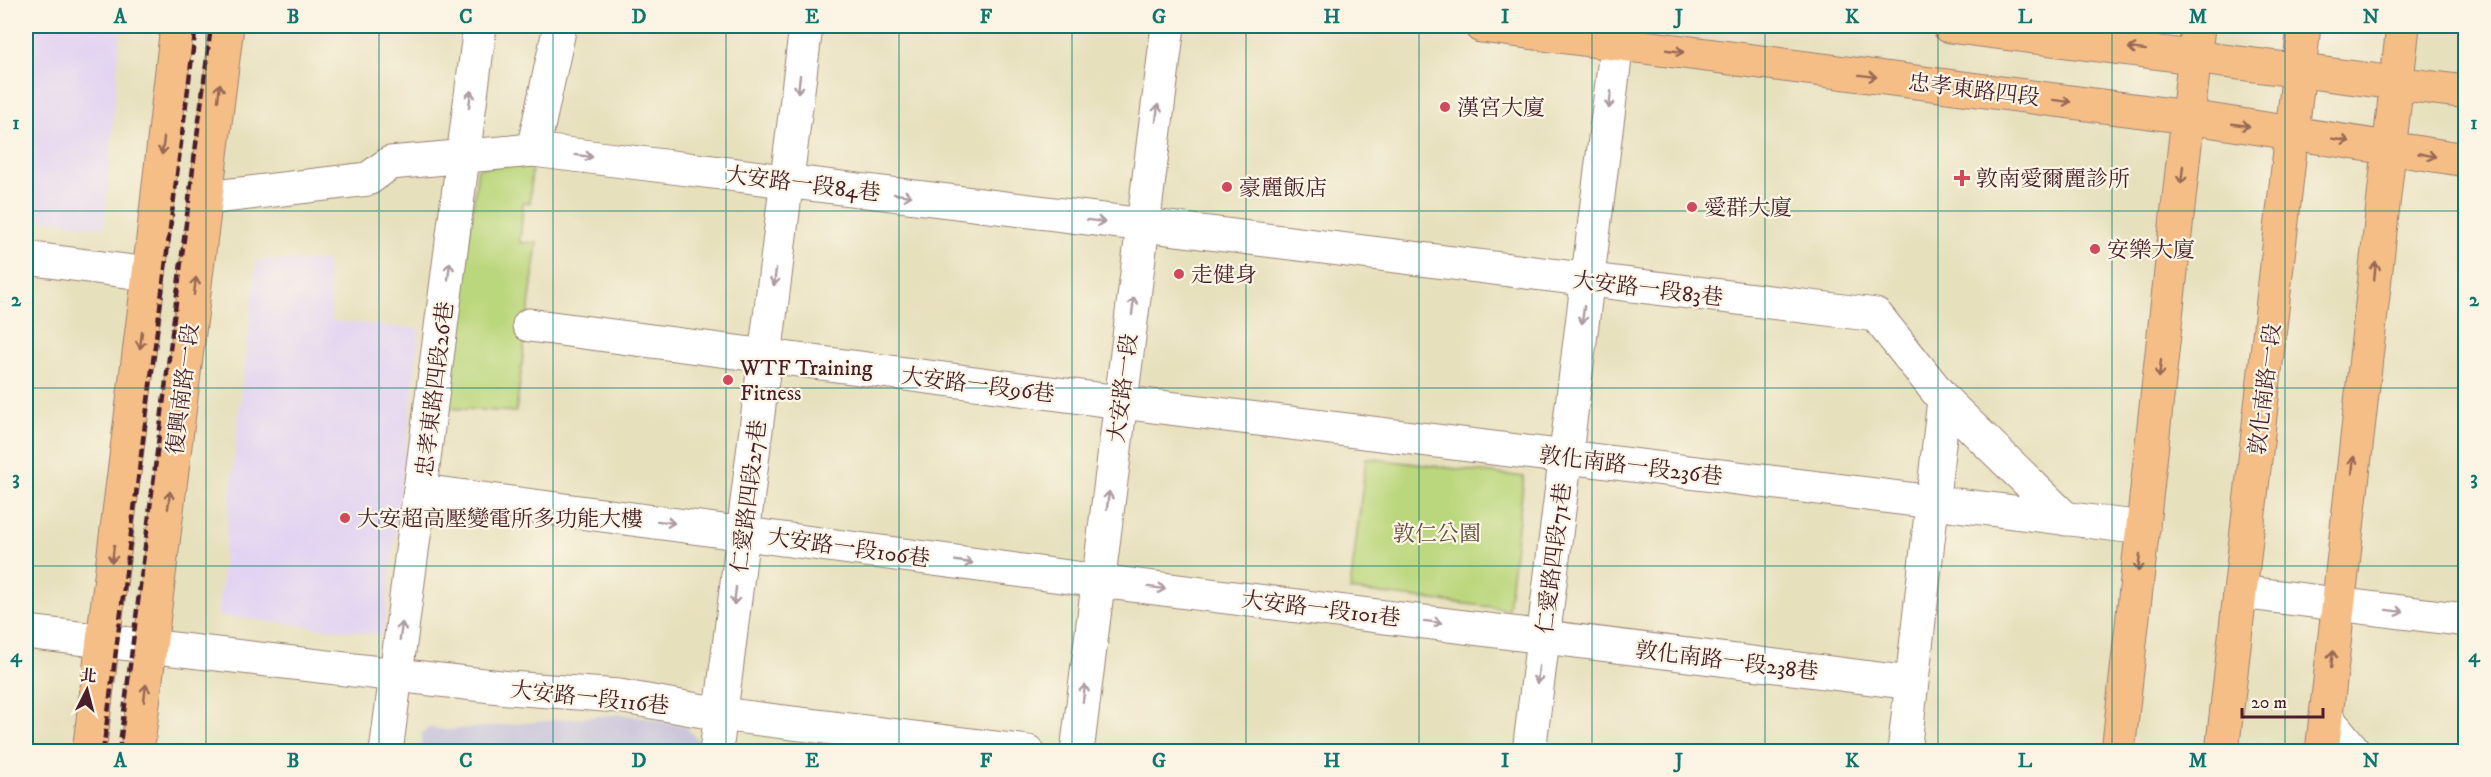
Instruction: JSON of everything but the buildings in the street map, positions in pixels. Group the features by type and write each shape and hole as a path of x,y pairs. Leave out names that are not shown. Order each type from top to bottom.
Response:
{"main road":[{"path":"88,752 149,274 177,26"},
{"name":"復興南路一段","path":"137,752 227,26"},
{"name":"忠孝東路四段","path":"1481,26 1618,34 2294,132 2466,160"},
{"name":"敦化南路一段","path":"2222,752 2294,132 2304,26"},
{"path":"2322,752 2403,26"},
{"path":"1968,27 2197,41 2300,70 2466,92"},
{"path":"2118,752 2197,41"}],"street":[{"name":"忠孝東路四段26巷","path":"386,752 480,26"},
{"path":"533,150 560,26"},
{"name":"仁愛路四段27巷","path":"716,752 806,26"},
{"name":"大安路一段","path":"1077,752 1168,26"},
{"name":"仁愛路四段71巷","path":"1529,752 1618,34"},
{"name":"大安路一段84巷","path":"206,198 368,179 390,163 533,150 787,180 1143,227"},
{"name":"大安路一段83巷","path":"1143,227 1876,315 1944,400 2066,519"},
{"path":"26,258 149,274"},
{"name":"大安路一段96巷","path":"530,325 1120,402"},
{"path":"1904,752 1944,400"},
{"name":"敦化南路一段236巷","path":"1120,402 2143,528"},
{"name":"大安路一段106巷","path":"421,491 1099,580"},
{"name":"大安路一段101巷","path":"1099,580 1543,636"},
{"path":"2240,592 2466,620"},
{"name":"大安路一段116巷","path":"26,632 509,688 619,696 720,714 1028,752"},
{"name":"敦化南路一段238巷","path":"1543,636 1911,683"},
{"path":"2326,717 2355,752"}],"shaded area":[{"path":"26,26 121,26 104,227 26,218"},
{"path":"257,260 327,261 332,321 420,329 383,635 218,617"},
{"path":"622,714 685,726 703,746 702,752 420,752 422,733 429,728 448,730"}],"green space":[{"path":"532,163 530,203 523,203 520,243 537,242 516,412 447,408 478,168"},
{"name":"敦仁公園","path":"1366,458 1524,477 1508,609 1350,590"}],"railway":[{"path":"103,752 196,26"},
{"path":"119,752 211,26"}],"place":[{"name":"漢宮大廈","path":"1445,107"},
{"name":"敦南愛爾麗診所","path":"1962,178"},
{"name":"豪麗飯店","path":"1227,187"},
{"name":"愛群大廈","path":"1692,207"},
{"name":"安樂大廈","path":"2095,249"},
{"name":"走健身","path":"1179,274"},
{"name":"WTF Training Fitness","path":"728,380"},
{"name":"大安超高壓變電所多功能大樓","path":"345,518"}]}
